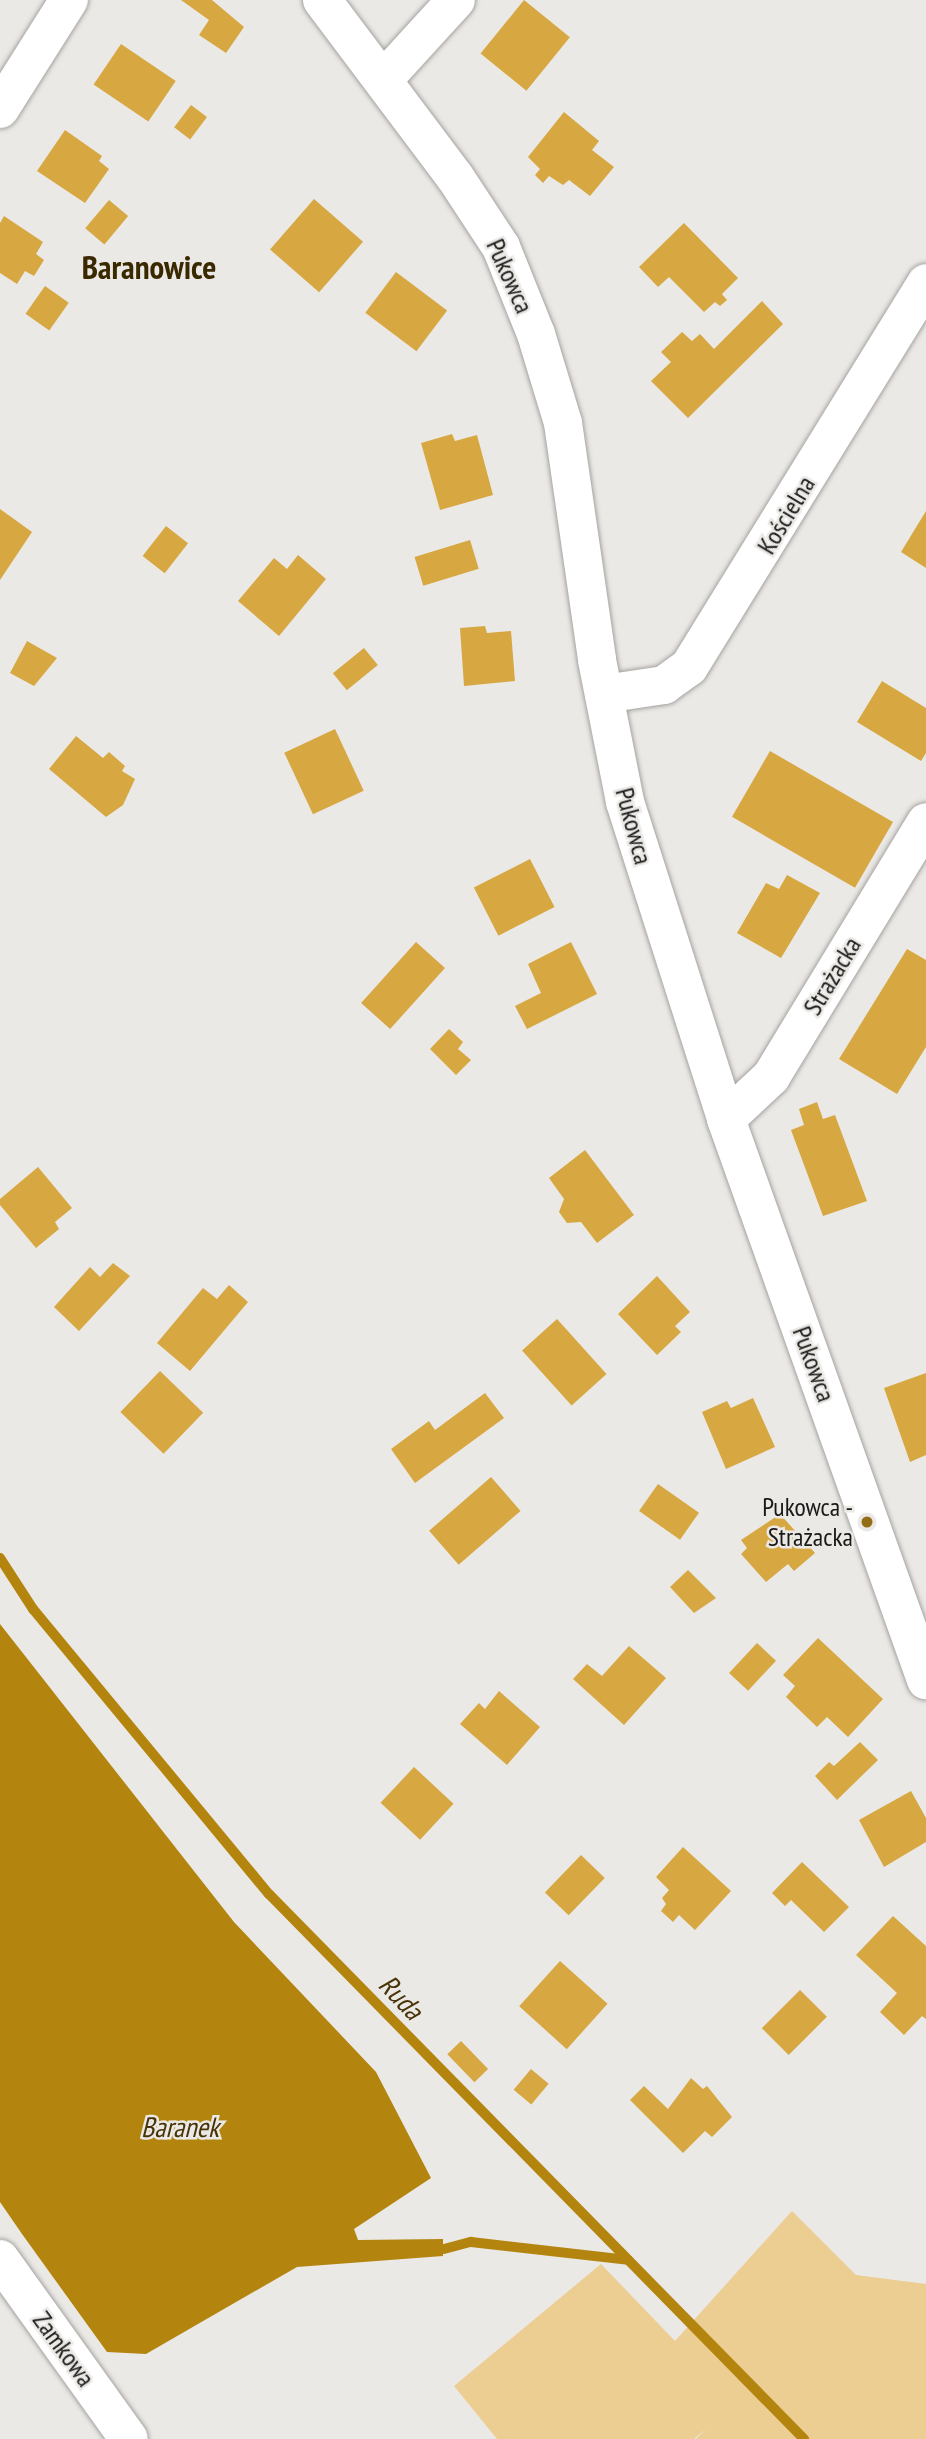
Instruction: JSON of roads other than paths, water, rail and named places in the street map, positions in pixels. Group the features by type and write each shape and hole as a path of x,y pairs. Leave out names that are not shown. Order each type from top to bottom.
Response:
{"street":[{"path":"0,109 69,0"},
{"name":"Pukowca","path":"322,0 383,80 501,247 536,334 563,424 604,694 625,803 726,1119 926,1680"},
{"path":"383,80 456,0"},
{"name":"Kościelna","path":"604,694 664,685 689,667 926,283"},
{"name":"Strażacka","path":"726,1119 771,1077 926,822"},
{"name":"Zamkowa","path":"0,2259 128,2439"}],"water":[{"name":"Baranek","path":"0,1624 234,1922 376,2072 431,2178 354,2229 358,2240 443,2239 443,2256 297,2267 146,2354 107,2352 22,2234 0,2202"}],"waterway":[{"name":"Ruda","path":"0,1558 33,1609 269,1894 804,2439"},
{"path":"444,2249 471,2242 628,2260"}],"place":[{"name":"Pukowca - Strażacka","path":"867,1522"}],"district":[{"name":"Baranowice","path":"149,267"}]}
